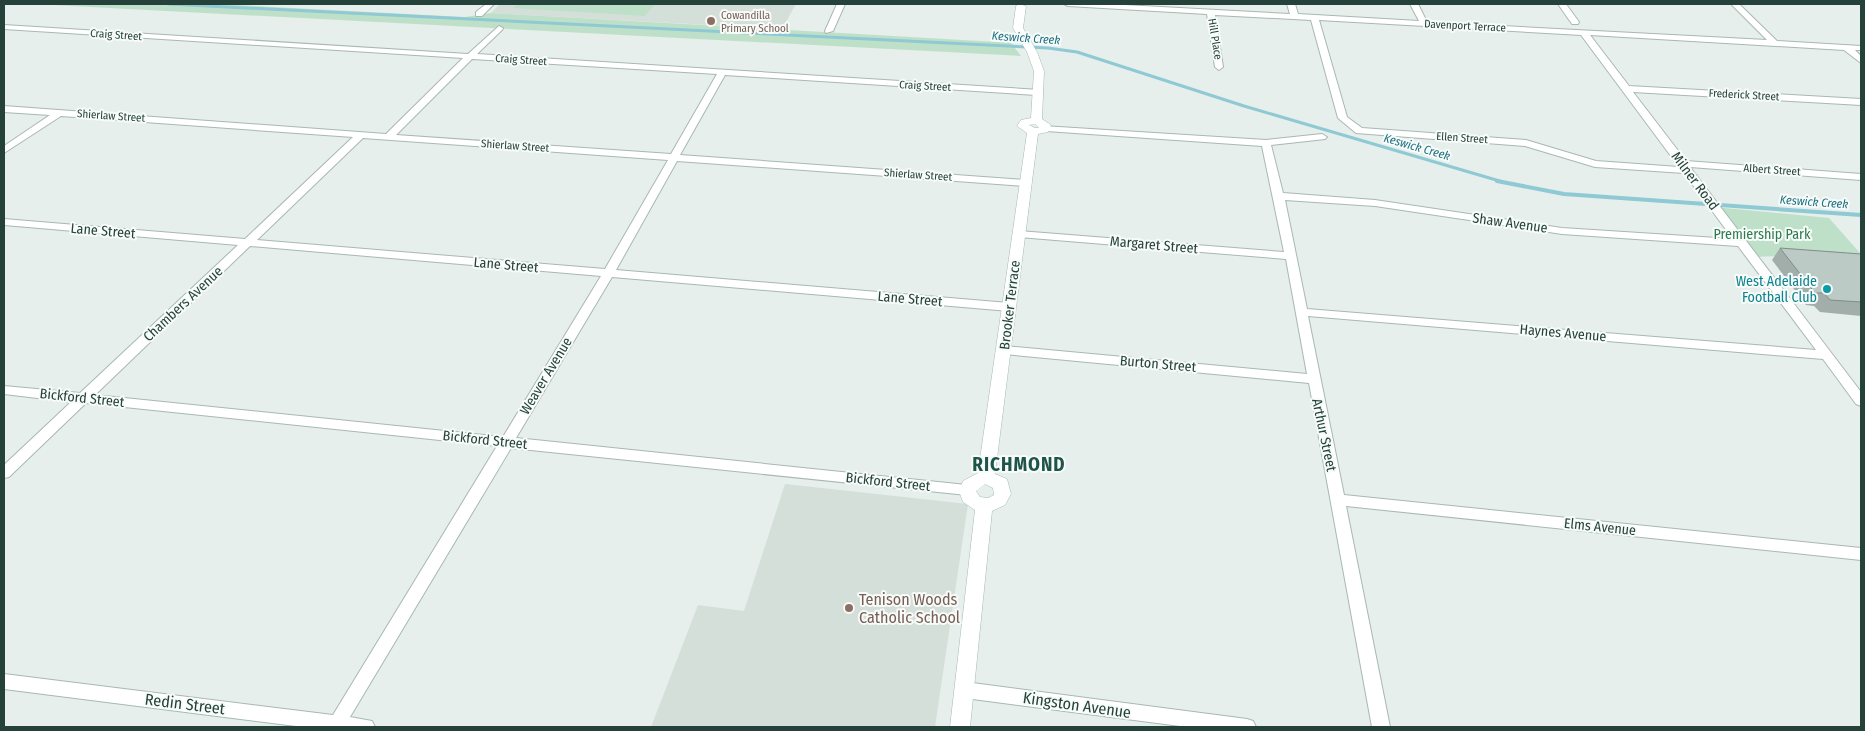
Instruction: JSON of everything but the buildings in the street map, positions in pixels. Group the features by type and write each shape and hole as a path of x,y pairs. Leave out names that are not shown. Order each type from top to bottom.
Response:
{"street":[{"path":"479,14 490,4"},
{"path":"829,32 842,4"},
{"path":"1017,5 1033,4"},
{"name":"Davenport Terrace","path":"1068,4 1187,7 1211,11 1424,24 1861,48"},
{"path":"1291,4 1295,16"},
{"path":"1414,4 1424,24"},
{"path":"1562,4 1576,22"},
{"path":"1735,4 1774,43"},
{"name":"Brooker Terrace","path":"986,477 1025,183 1038,127 1037,92 1039,71 1029,47 1018,28 1017,5"},
{"name":"Hill Place","path":"1211,11 1219,67"},
{"name":"Ellen Street","path":"1314,17 1343,118 1359,132 1526,143 1595,164 1685,167"},
{"name":"Craig Street","path":"4,28 1037,92"},
{"path":"389,136 499,28"},
{"name":"Milner Road","path":"1583,32 1861,401"},
{"path":"1846,47 1861,60"},
{"name":"Weaver Avenue","path":"336,725 608,274 722,73"},
{"name":"Frederick Street","path":"1626,88 1861,102"},
{"name":"Shierlaw Street","path":"4,109 1025,183"},
{"path":"4,150 59,113"},
{"path":"1038,127 1266,143 1322,137"},
{"name":"Chambers Avenue","path":"4,473 362,134"},
{"name":"Arthur Street","path":"1266,143 1279,196 1312,378 1338,500 1381,727"},
{"name":"Albert Street","path":"1685,167 1861,177"},
{"name":"Shaw Avenue","path":"1279,196 1375,203 1562,231 1742,244"},
{"name":"Lane Street","path":"4,222 1009,307"},
{"name":"Margaret Street","path":"1019,234 1289,256"},
{"name":"Haynes Avenue","path":"1300,312 1826,355"},
{"name":"Burton Street","path":"1004,350 1312,378"},
{"name":"Bickford Street","path":"4,390 967,490"},
{"path":"986,477 1001,484 1003,494 1001,499 992,504 984,505 976,504 969,497 967,490 969,484 976,479 986,477"},
{"name":"Elms Avenue","path":"1338,500 1861,554"},
{"path":"960,727 984,505"},
{"name":"Redin Street","path":"4,682 336,725 366,727"},
{"name":"Kingston Avenue","path":"965,690 1247,727"}],"shaded area":[{"name":"Cowandilla Primary School","path":"500,4 796,4 782,29 491,13"},
{"name":"Tenison Woods Catholic School","path":"785,484 968,504 935,727 651,727 698,605 744,611"}],"green space":[{"path":"34,4 216,4 465,17 491,13 998,42 1008,39 1021,56"},
{"path":"517,4 655,4 645,16 513,8"},
{"name":"Premiership Park","path":"1714,207 1829,218 1860,253 1752,257"}],"waterway":[{"name":"Keswick Creek","path":"168,4 1048,48 1077,52 1244,106 1503,182"},
{"name":"Keswick Creek","path":"1497,181 1564,194 1861,215"}],"place":[{"name":"Cowandilla Primary School","path":"711,21"},
{"name":"West Adelaide Football Club","path":"1827,289"},
{"name":"Tenison Woods Catholic School","path":"849,608"}],"district":[{"name":"RICHMOND","path":"1019,464"}]}
